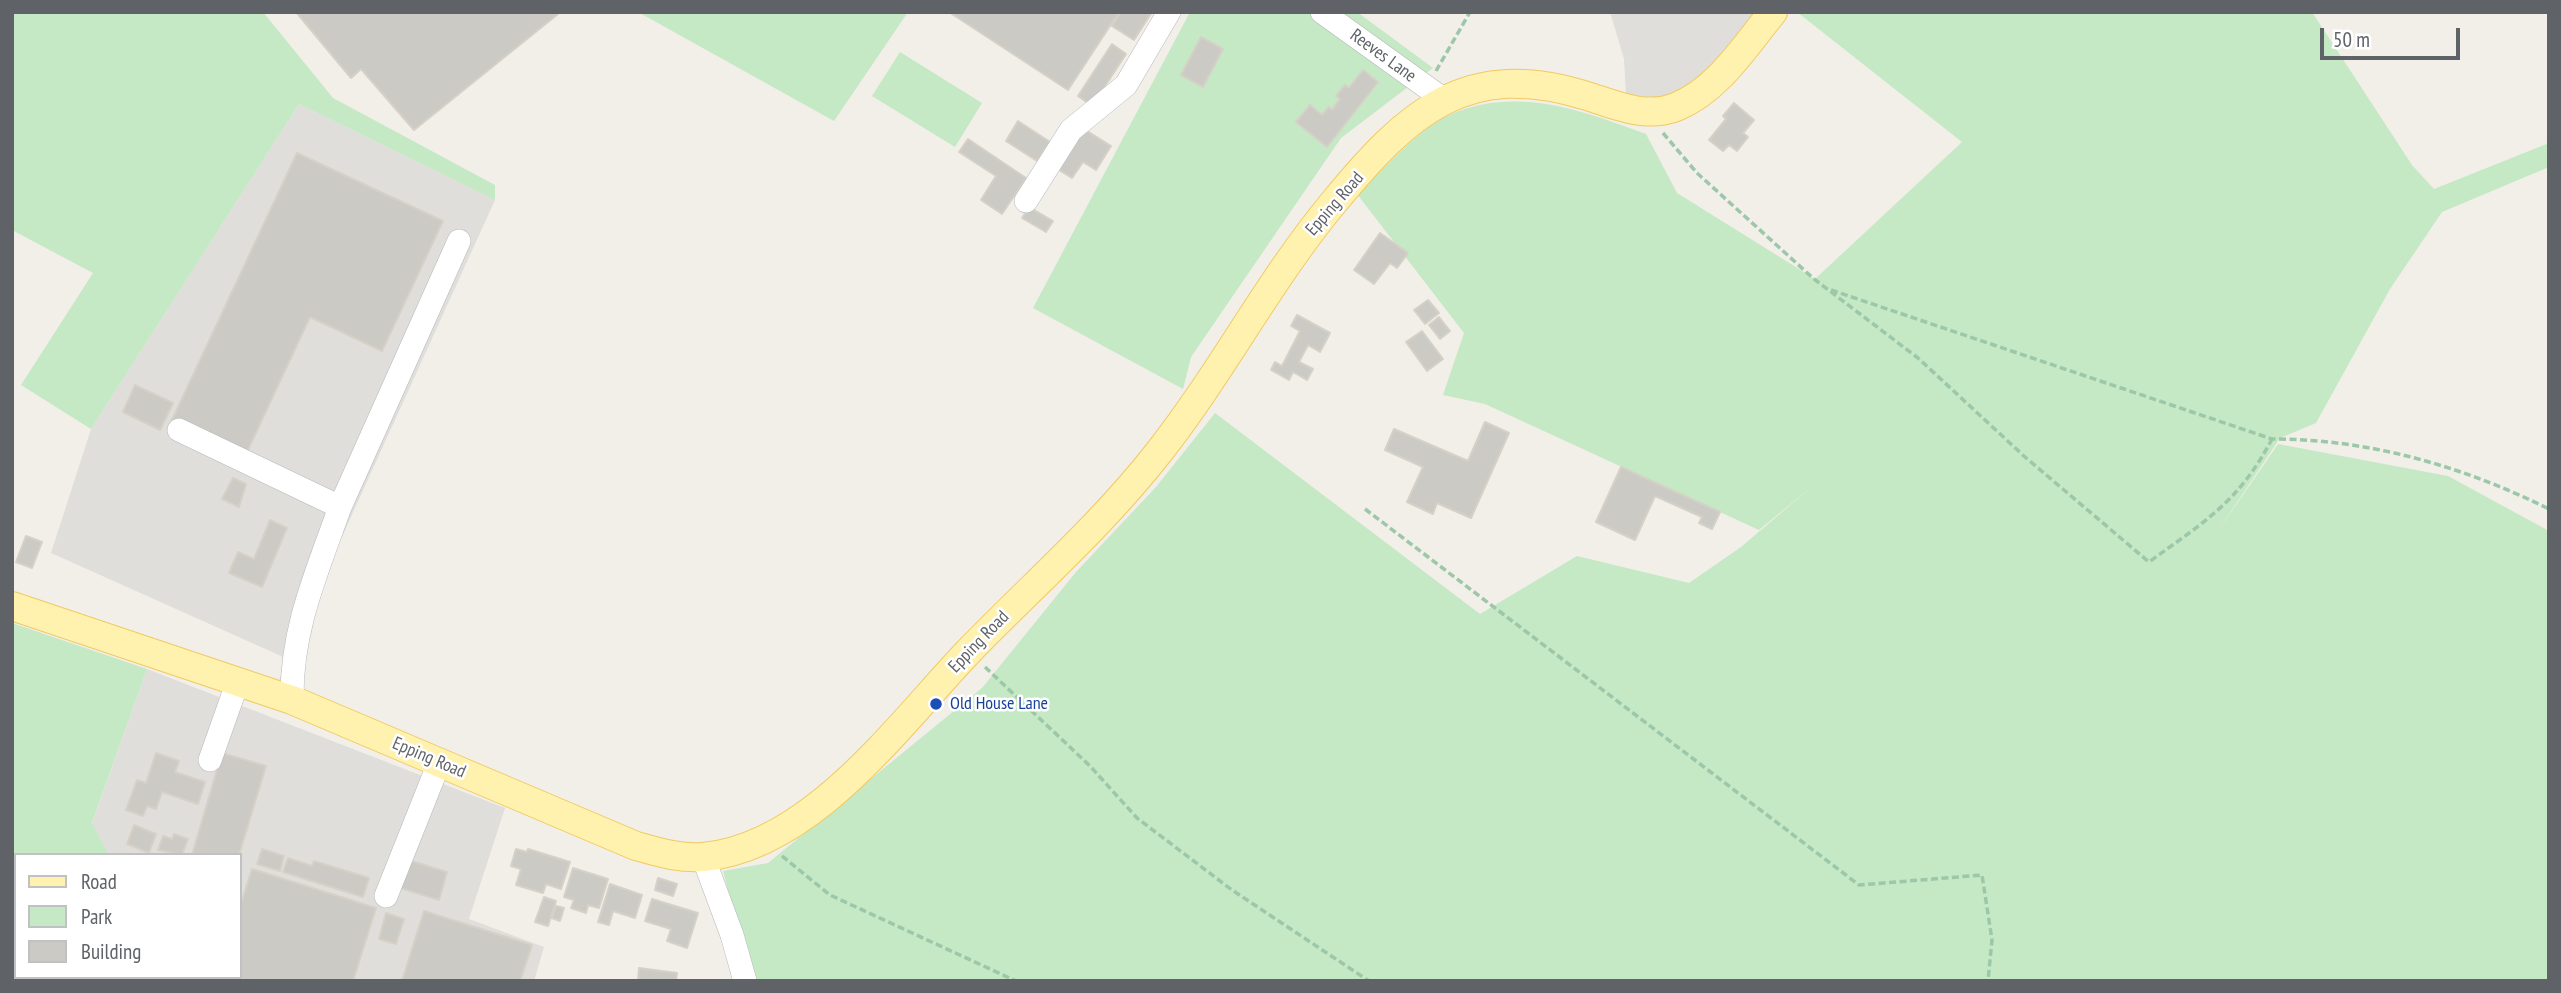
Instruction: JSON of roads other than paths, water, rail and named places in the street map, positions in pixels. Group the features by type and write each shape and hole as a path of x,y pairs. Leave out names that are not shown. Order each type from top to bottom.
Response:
{"main road":[{"name":"Epping Road","path":"12,606 292,700 636,846 671,856 703,857 739,849 820,806 862,767 970,650 1083,540 1159,453 1211,381 1288,262 1336,199 1414,121 1435,93 1493,84 1532,82 1629,110 1648,112 1671,109 1713,84 1773,12"}],"street":[{"path":"1026,201 1071,130 1126,85 1169,12"},
{"name":"Reeves Lane","path":"1329,14 1391,64 1435,93"},
{"path":"292,700 291,663 299,622 340,507 459,241"},
{"path":"178,430 340,507"},
{"path":"210,760 238,681"},
{"path":"386,895 439,763"},
{"path":"703,857 732,935 745,981"}],"place":[{"name":"Old House Lane","path":"936,704"}]}
